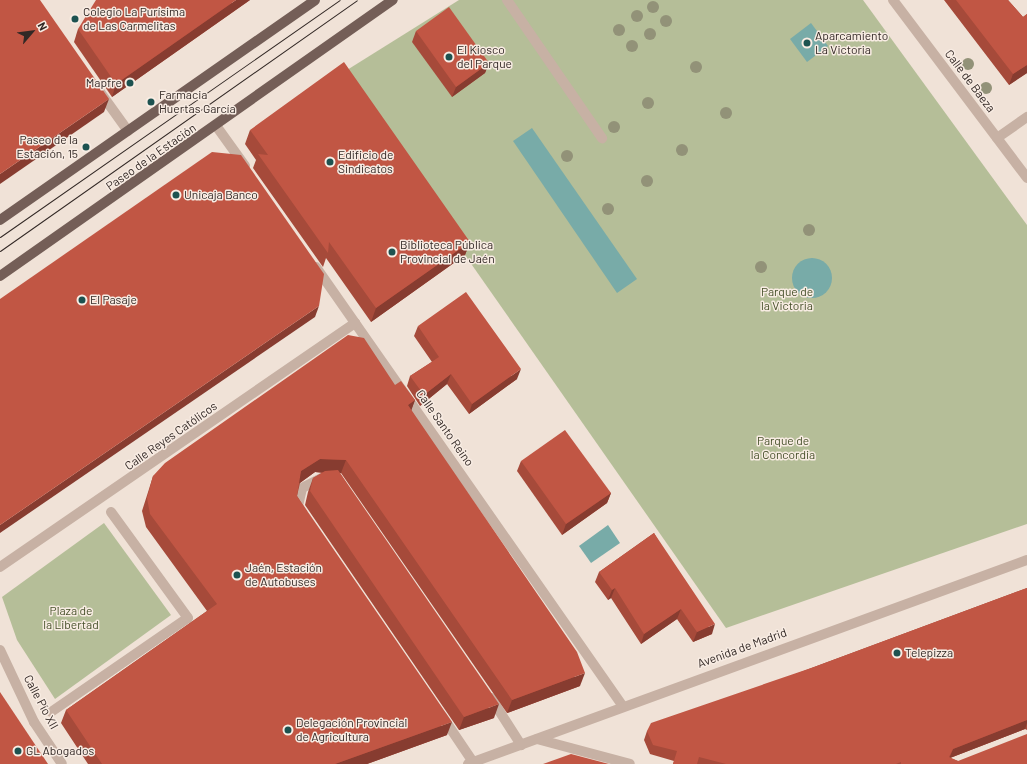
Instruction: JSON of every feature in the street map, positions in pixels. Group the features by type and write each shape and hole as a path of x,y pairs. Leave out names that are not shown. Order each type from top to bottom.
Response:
{"main road":[{"path":"0,220 315,0"},
{"name":"Paseo de la Estación","path":"0,276 217,127 393,0"}],"street":[{"path":"507,0 602,138"},
{"name":"Calle de Baeza","path":"892,0 1027,178"},
{"path":"94,83 128,131"},
{"path":"997,138 1027,117"},
{"path":"217,127 251,174"},
{"name":"Calle Santo Reino","path":"310,258 622,705"},
{"name":"Calle Reyes Católicos","path":"0,567 355,323"},
{"path":"307,519 298,506 302,488 318,478 336,477"},
{"path":"51,712 188,618 112,512"},
{"name":"Avenida de Madrid","path":"470,763 537,739 622,705 1027,560"},
{"name":"Calle Pío XII","path":"0,650 34,722 62,764"},
{"path":"485,689 521,745"},
{"path":"436,708 470,763"},
{"path":"537,739 630,764"}],"green space":[{"name":"Parque de la Concordia","path":"459,0 863,0 1027,225 1027,524 726,628 339,75"},
{"name":"Plaza de la Libertad","path":"104,523 171,615 55,699 17,640 2,597"}],"water":[{"path":"811,23 828,46 807,62 790,39"},
{"path":"532,128 637,279 617,293 513,141"},
{"path":"816,258 823,261 829,267 832,278 831,286 823,295 816,298 808,298 801,295 793,286 792,274 795,267 804,259"},
{"path":"608,525 620,543 591,563 579,546"}],"building":[{"path":"0,0 40,0 109,99 0,174"},
{"path":"96,0 236,0 116,84 78,29"},
{"path":"956,0 1008,0 1023,17 1027,14 1027,65 1013,74"},
{"name":"El Kiosco del Parque","path":"449,7 489,63 456,87 416,31"},
{"path":"344,62 470,242 376,308 329,242 328,253 258,154 268,155 250,130"},
{"path":"212,152 241,155 324,274 319,306 0,525 0,299"},
{"path":"466,292 521,369 472,404 451,374 424,395 410,376 439,357 418,326"},
{"path":"348,335 364,338 395,385 401,381 415,400 408,405 577,652 585,673 512,700 346,460 320,459 301,471 297,496 452,722 335,764 102,764 66,710 217,604 150,514 147,498 153,476 165,463"},
{"path":"565,430 611,493 566,524 521,461"},
{"path":"338,470 499,704 464,717 310,491 313,478 325,471"},
{"path":"654,533 715,624 697,632 681,609 644,634 615,588 612,590 599,572"},
{"path":"1027,588 1027,720 953,749 949,757 958,761 1027,734 1027,764 901,764 901,762 896,764 726,764 699,757 697,764 673,764 677,751 653,745 647,731 651,723 814,667"},
{"path":"0,692 48,764 0,764"},
{"path":"571,754 609,764 543,764"}],"tram line":[{"path":"0,237 340,0"},
{"path":"0,251 357,0"}],"place":[{"name":"Colegio La Purísima de Las Carmelitas","path":"75,19"},
{"name":"Aparcamiento La Victoria","path":"807,43"},
{"name":"El Kiosco del Parque","path":"449,57"},
{"name":"Mapfre","path":"130,83"},
{"name":"Farmacia Huertas García","path":"151,102"},
{"name":"Paseo de la Estación, 15","path":"86,147"},
{"name":"Edificio de Sindicatos","path":"330,162"},
{"name":"Unicaja Banco","path":"176,195"},
{"name":"Biblioteca Pública Provincial de Jaén","path":"392,252"},
{"name":"El Pasaje","path":"82,300"},
{"name":"Jaén, Estación de Autobuses","path":"237,575"},
{"name":"Telepizza","path":"897,653"},
{"name":"Delegación Provincial de Agricultura","path":"288,730"},
{"name":"GL Abogados","path":"18,751"}],"park label":[{"name":"Parque de la Victoria","path":"787,299"}]}
